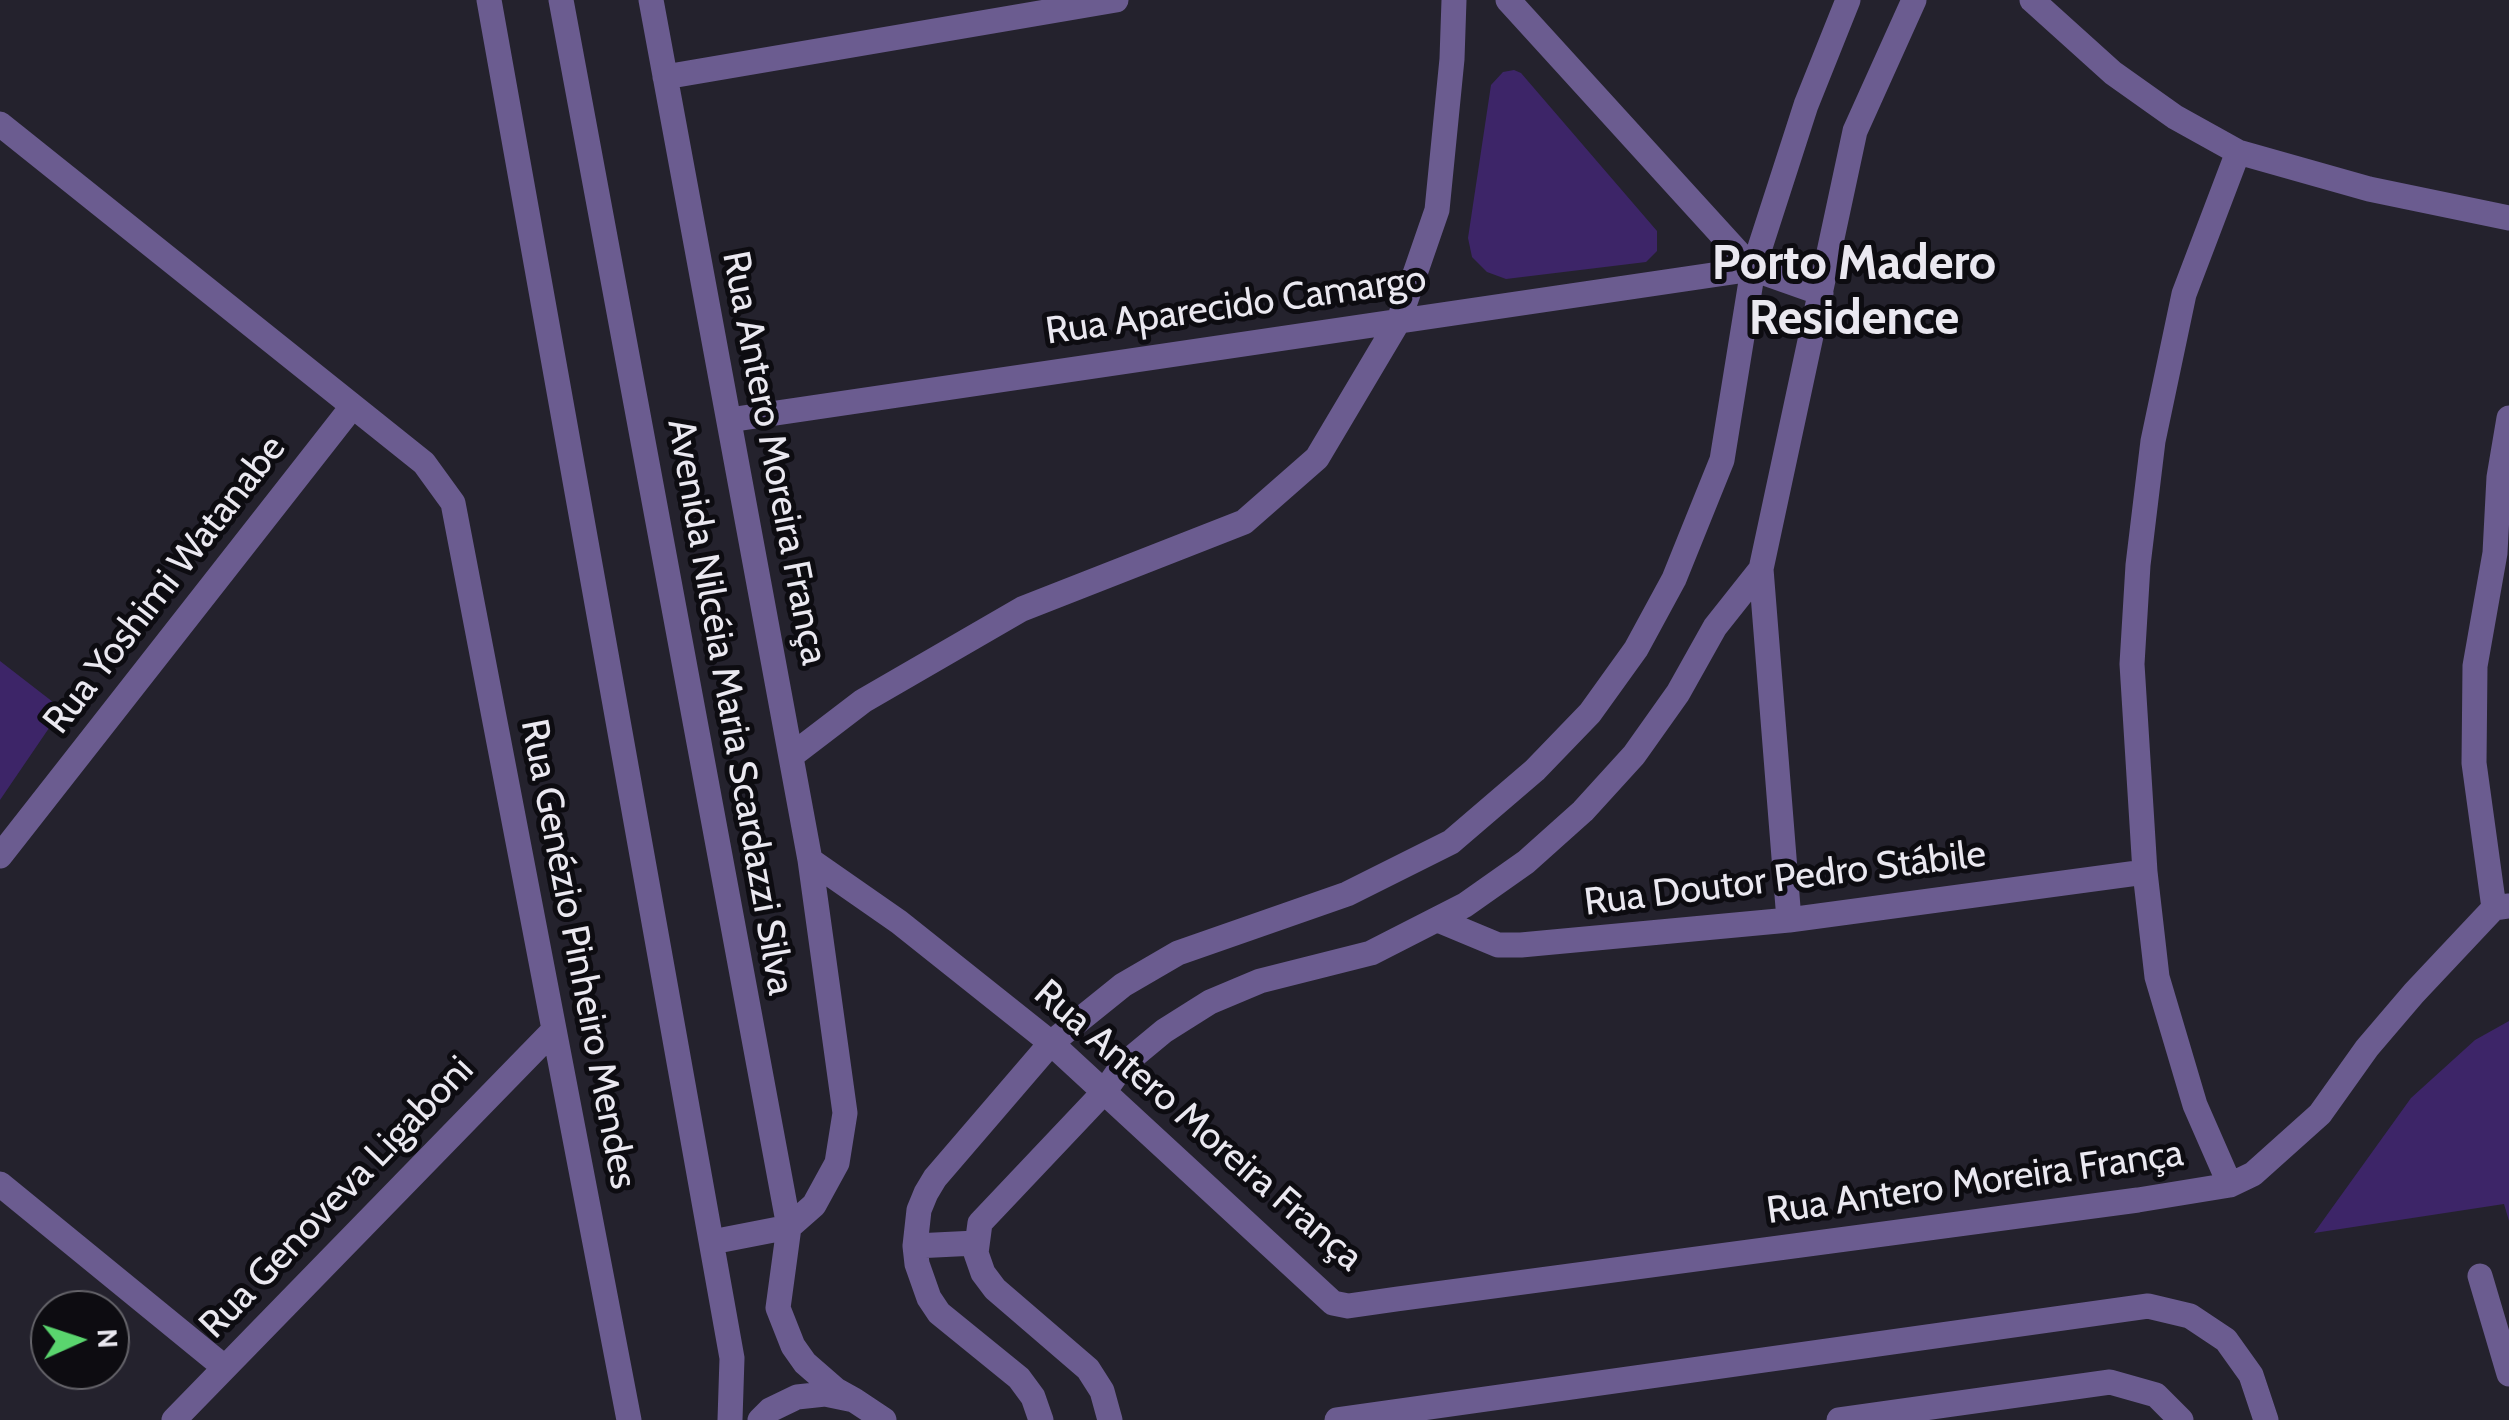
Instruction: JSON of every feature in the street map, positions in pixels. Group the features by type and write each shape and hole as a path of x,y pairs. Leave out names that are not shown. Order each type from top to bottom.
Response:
{"street":[{"path":"490,0 732,1358 730,1420"},
{"name":"Avenida Nilcéia Maria Scardazzi Silva","path":"561,0 788,1227 778,1308 805,1363 836,1390 884,1420"},
{"name":"Rua Antero Moreira França","path":"651,0 810,860 899,922 1051,1044 1333,1303 1348,1306 2230,1185 2253,1174 2320,1114 2367,1048 2502,907"},
{"path":"665,77 1116,0"},
{"path":"791,756 863,702 1022,609 1244,522 1317,458 1398,320 1437,210 1454,0"},
{"path":"1508,0 1754,270 1821,293"},
{"path":"1041,1420 1033,1397 1019,1378 939,1313 922,1281 916,1246 920,1210 935,1178 1051,1044 1123,985 1178,953 1347,894 1451,842 1535,770 1590,712 1636,649 1674,579 1722,460 1754,270 1806,105 1848,0"},
{"path":"1789,920 1761,569 1854,131 1914,0"},
{"path":"2032,0 2113,72 2175,117 2238,152 2369,189 2509,218"},
{"path":"0,124 352,407"},
{"path":"2230,1185 2194,1105 2157,977 2145,872 2132,664 2138,565 2153,441 2184,294 2238,152"},
{"name":"Rua Aparecido Camargo","path":"729,420 1754,270"},
{"name":"Rua Genézio Pinheiro Mendes","path":"352,407 424,463 453,503 628,1420"},
{"name":"Rua Yoshimi Watanabe","path":"0,856 352,407"},
{"path":"2502,907 2474,744 2475,666 2502,554 2499,477 2509,418"},
{"path":"1110,1420 1102,1392 1088,1368 995,1289 983,1272 976,1242 980,1223 1104,1092 1122,1065 1164,1031 1210,1002 1260,982 1371,952 1438,920 1526,862 1583,812 1634,755 1678,693 1716,627 1761,569"},
{"path":"712,1242 788,1227 814,1206 829,1182 842,1145 845,1112 810,860"},
{"name":"Rua Doutor Pedro Stábile","path":"1438,920 1498,945 1627,937 1789,920 2145,872"},
{"name":"Rua Genoveva Ligaboni","path":"174,1420 554,1030"},
{"path":"0,1184 224,1367"},
{"path":"916,1246 976,1242"},
{"path":"2480,1276 2509,1374"},
{"path":"1337,1420 2148,1306 2190,1316 2226,1340 2251,1375 2266,1420"},
{"path":"1839,1420 2110,1382 2156,1395 2180,1420"},
{"path":"760,1420 770,1410 797,1397 825,1394 854,1400"}],"shaded area":[{"path":"1503,72 1521,73 1657,231 1657,251 1646,262 1506,279 1487,272 1472,257 1468,238 1491,85"},
{"path":"0,661 62,709 0,800"},
{"path":"2509,1021 2509,1221 2504,1204 2314,1233 2411,1098 2475,1040"}],"district":[{"name":"Porto Madero Residence","path":"1854,292"}]}
